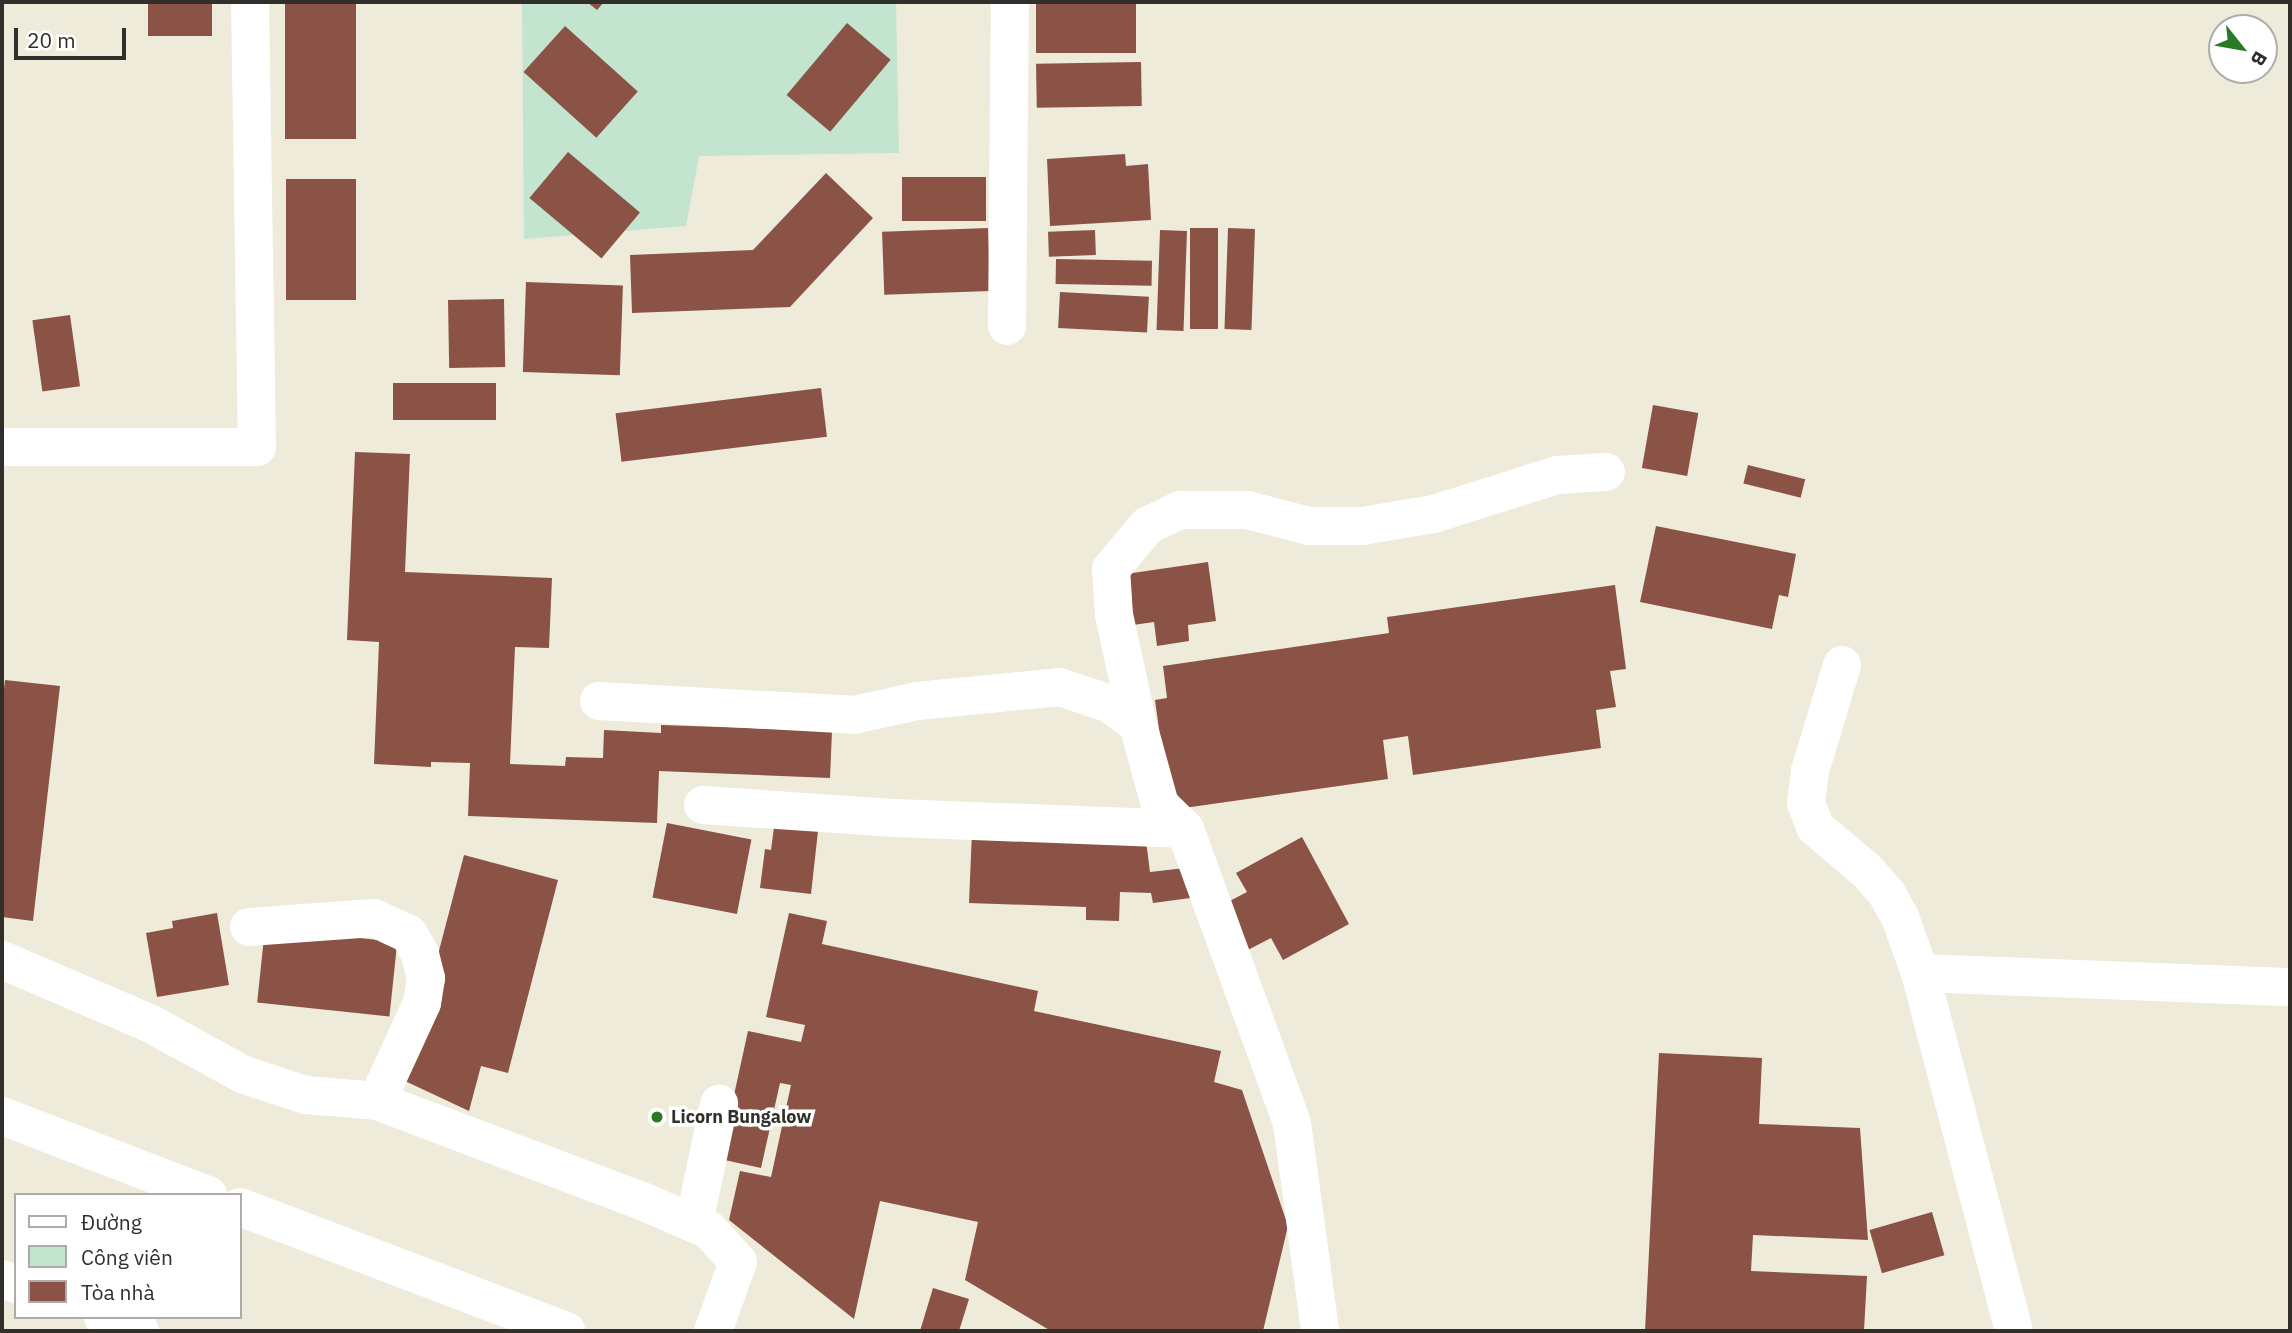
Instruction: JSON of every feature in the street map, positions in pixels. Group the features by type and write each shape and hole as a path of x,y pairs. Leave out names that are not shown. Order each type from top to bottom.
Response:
{"street":[{"path":"2,447 257,447 250,2"},
{"path":"1007,326 1010,2"},
{"path":"1320,1331 1292,1123 1185,829 1160,805 1138,725 1114,615 1111,569 1147,526 1180,510 1247,510 1309,526 1362,526 1434,514 1557,475 1606,472"},
{"path":"1842,666 1810,771 1806,803 1815,827 1868,872 1887,894 1900,917 1920,973 2014,1331"},
{"path":"599,701 854,715 917,701 1059,687 1108,703 1138,725"},
{"path":"703,805 896,818 1185,829"},
{"path":"249,927 374,918 409,934 420,954 426,978 422,1003 377,1101"},
{"path":"2,960 151,1024 244,1074 306,1095 377,1101 709,1230 738,1262 713,1331"},
{"path":"1920,973 2290,987"},
{"path":"694,1223 719,1104"},
{"path":"2,1116 203,1193"},
{"path":"242,1208 566,1331"},
{"path":"108,1319 140,1331"}],"green space":[{"path":"522,2 896,2 899,153 699,156 686,226 524,239"}],"building":[{"path":"148,2 212,2 212,36 148,36"},
{"path":"285,2 356,2 356,139 285,139"},
{"path":"587,2 604,2 597,10"},
{"path":"1036,2 1136,2 1136,53 1036,53"},
{"path":"847,23 891,60 830,132 787,95"},
{"path":"565,26 638,92 596,138 524,72"},
{"path":"1141,62 1142,106 1037,108 1036,64"},
{"path":"568,152 640,212 601,258 529,198"},
{"path":"1125,154 1126,166 1148,164 1151,220 1050,226 1047,159"},
{"path":"826,173 873,218 790,307 632,313 630,255 753,250"},
{"path":"902,177 986,177 986,221 902,221"},
{"path":"286,179 356,179 356,300 286,300"},
{"path":"988,228 990,291 884,295 882,232"},
{"path":"1190,228 1218,228 1218,329 1190,329"},
{"path":"1228,228 1255,229 1251,330 1224,329"},
{"path":"1095,230 1096,255 1049,257 1048,232"},
{"path":"1160,230 1187,231 1183,331 1157,330"},
{"path":"1056,259 1152,261 1152,286 1056,284"},
{"path":"526,282 623,285 620,375 523,372"},
{"path":"1060,292 1149,297 1147,333 1058,328"},
{"path":"504,299 505,367 449,368 448,300"},
{"path":"70,315 80,386 42,392 32,320"},
{"path":"393,383 496,383 496,420 393,420"},
{"path":"821,388 827,437 622,462 616,413"},
{"path":"1653,405 1698,413 1687,476 1642,468"},
{"path":"355,452 410,454 405,572 552,578 549,648 515,647 510,764 565,766 566,757 603,758 604,730 661,733 661,725 832,731 830,778 659,771 657,823 468,816 470,763 431,762 431,767 374,764 379,642 347,640"},
{"path":"1748,465 1805,479 1801,498 1743,483"},
{"path":"1656,526 1796,554 1788,597 1779,595 1772,629 1640,602"},
{"path":"1208,562 1216,621 1188,625 1189,641 1157,646 1154,622 1126,626 1119,575"},
{"path":"1615,585 1626,669 1610,671 1616,707 1596,710 1601,748 1413,775 1408,736 1383,740 1388,779 1170,810 1155,700 1167,698 1163,666 1389,633 1387,617"},
{"path":"5,680 60,686 33,921 2,917 2,706"},
{"path":"667,823 751,839 737,914 652,898"},
{"path":"774,827 818,831 811,894 760,888 765,849 771,850"},
{"path":"972,831 1145,833 1150,872 1194,867 1198,897 1153,903 1151,893 1120,892 1119,921 1086,920 1086,907 969,903"},
{"path":"1302,837 1349,924 1283,960 1271,938 1240,954 1216,908 1247,892 1236,873"},
{"path":"464,855 558,880 508,1073 481,1066 469,1111 405,1081"},
{"path":"217,913 229,985 157,997 146,933 173,928 172,921"},
{"path":"789,913 827,921 822,944 1038,991 1034,1011 1221,1051 1214,1082 1242,1090 1288,1226 1263,1331 1051,1331 965,1280 978,1222 880,1201 854,1319 729,1220 740,1171 771,1177 791,1085 780,1083 761,1168 720,1159 748,1031 801,1042 805,1025 766,1017"},
{"path":"265,928 397,942 389,1016 257,1003"},
{"path":"1659,1053 1762,1058 1759,1124 1860,1128 1868,1240 1753,1235 1751,1271 1867,1276 1864,1331 1645,1331"},
{"path":"1932,1212 1944,1255 1882,1273 1870,1230"},
{"path":"933,1288 969,1299 959,1331 920,1331"}],"place":[{"name":"Licorn Bungalow","path":"657,1117"}]}
